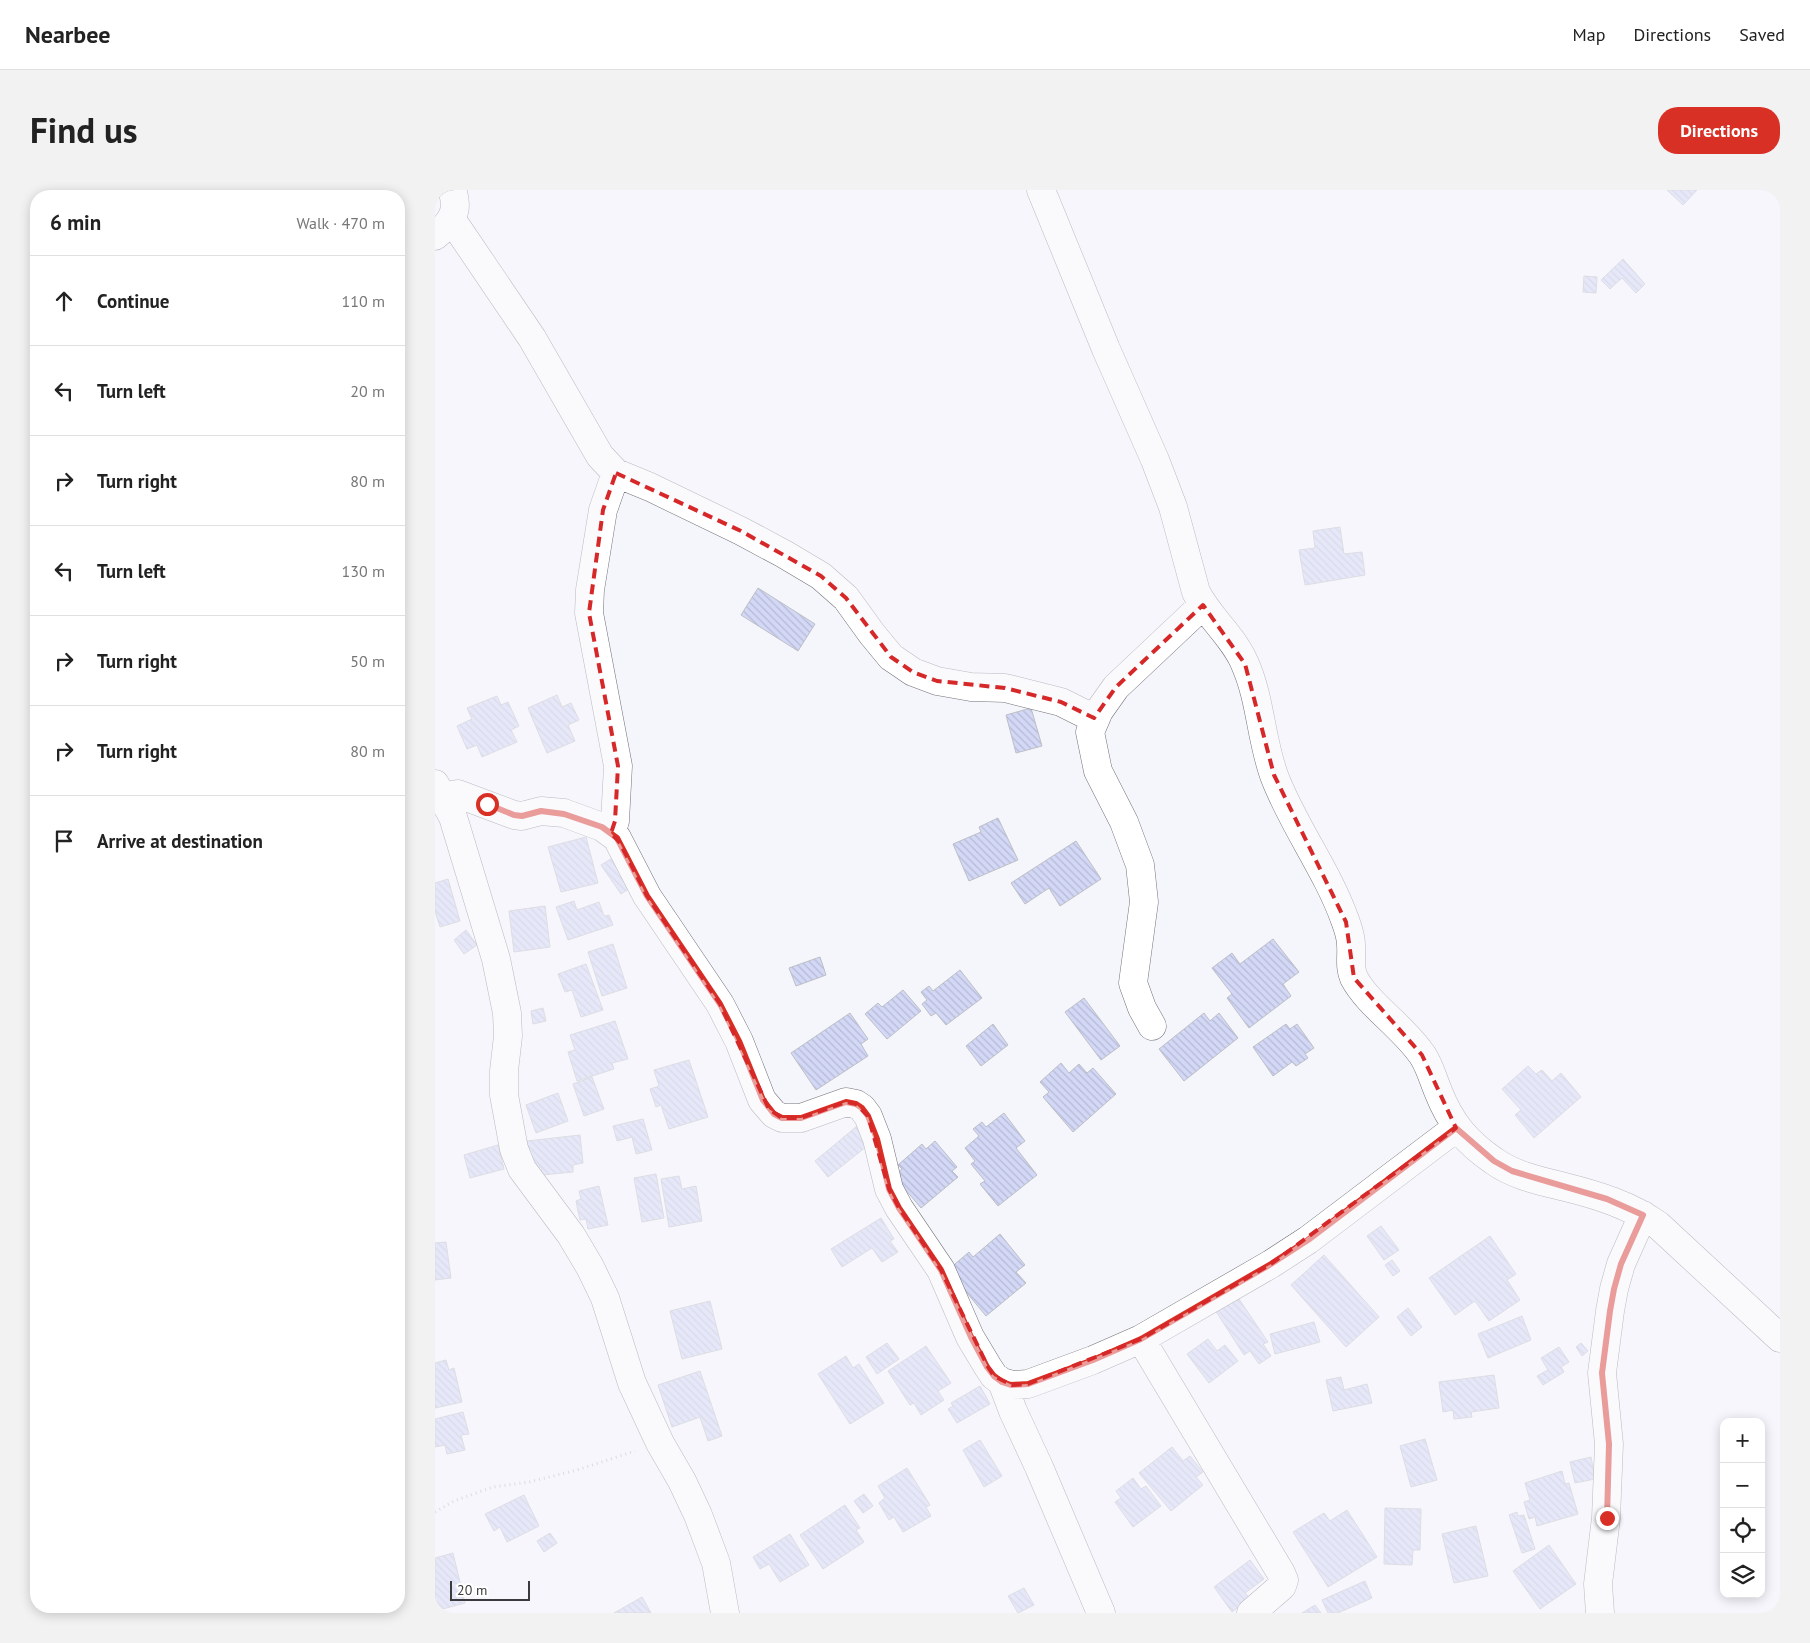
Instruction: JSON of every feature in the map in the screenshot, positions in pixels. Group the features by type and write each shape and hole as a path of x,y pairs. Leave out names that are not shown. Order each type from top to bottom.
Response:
{"street":[{"path":"451,190 454,207 444,228 532,338 600,456 617,473 741,531 821,576 846,598 891,657 913,672 937,681 1005,688 1061,702 1095,719"},
{"path":"1041,190 1106,350 1155,460 1173,507 1196,592 1203,605 1231,640 1245,664 1253,687 1274,775 1295,820 1334,892 1346,922 1351,944 1351,972 1354,978 1368,997 1397,1025 1422,1055 1429,1066 1445,1109 1456,1128 1494,1161 1512,1171 1607,1199 1643,1215 1657,1225 1780,1338"},
{"path":"611,833 615,821 618,766 589,605 603,510 617,473"},
{"path":"1152,1026 1142,1008 1133,983 1144,902 1140,864 1124,822 1098,772 1090,732 1095,719 1115,687 1203,605"},
{"path":"439,791 458,794 514,815 522,816 541,811 564,814 602,827 620,842 647,896 720,1004 739,1041 763,1100 769,1109 782,1118 801,1118 846,1102 856,1104 868,1116 877,1139 893,1195 899,1208 941,1270 971,1337 987,1367 1002,1382 1011,1385 1028,1384 1093,1360 1141,1339 1271,1264 1308,1240 1456,1128"},
{"path":"439,791 453,817 496,959 507,1013 508,1036 504,1071 505,1095 514,1149 522,1169 571,1235 590,1267 605,1298 631,1383 660,1443 682,1481 717,1563 725,1613"},
{"path":"1600,1613 1598,1584 1607,1518 1609,1444 1602,1373 1614,1289 1621,1264 1643,1215"},
{"path":"1141,1339 1281,1572 1284,1580 1282,1586 1251,1613"},
{"path":"1002,1382 1101,1613"}],"path":[{"path":"435,1512 454,1500 493,1487 529,1482 577,1470 660,1443"}],"highlighted area":[{"path":"616,473 741,531 821,576 846,598 891,657 913,672 937,681 1005,688 1061,702 1094,718 1116,687 1203,605 1245,664 1274,775 1346,922 1354,978 1422,1055 1456,1128 1271,1264 1141,1339 1028,1384 1012,1385 994,1376 988,1367 941,1270 899,1208 889,1189 868,1116 856,1104 846,1102 801,1118 782,1118 769,1109 720,1004 647,896 620,843 611,833 615,821 618,766 589,613 603,510"}],"building":[{"path":"1667,190 1697,190 1683,205"},
{"path":"1623,259 1645,284 1636,293 1622,278 1610,289 1601,280"},
{"path":"1584,276 1597,277 1596,293 1583,292"},
{"path":"1340,527 1344,554 1362,552 1365,575 1305,585 1299,550 1315,548 1313,531"},
{"path":"758,588 815,624 798,651 741,615"},
{"path":"557,695 562,707 571,703 579,720 568,725 575,741 547,753 528,708"},
{"path":"497,696 501,705 508,702 519,726 511,730 517,742 482,757 477,745 467,749 457,726 472,719 467,708"},
{"path":"1031,708 1042,746 1016,753 1006,715"},
{"path":"998,818 1018,860 969,881 953,844 981,832 979,827"},
{"path":"586,837 598,883 561,892 548,847"},
{"path":"1076,841 1101,879 1060,906 1049,888 1025,904 1011,883"},
{"path":"614,857 633,886 621,894 601,865"},
{"path":"448,879 460,921 440,927 435,911 435,883"},
{"path":"574,901 577,910 599,902 604,916 609,915 613,925 568,940 556,907"},
{"path":"545,906 550,947 514,952 509,911"},
{"path":"466,930 477,945 464,954 454,940"},
{"path":"1273,939 1299,972 1283,984 1291,996 1249,1028 1227,998 1232,994 1212,968 1232,953 1240,964"},
{"path":"613,944 627,988 602,996 588,952"},
{"path":"820,957 826,975 796,986 789,968"},
{"path":"586,964 603,1010 581,1017 572,990 565,992 558,974"},
{"path":"960,970 982,998 946,1025 936,1013 931,1016 922,1004 927,1000 921,992 929,986 933,991"},
{"path":"903,990 921,1011 887,1039 865,1014 878,1003 882,1007"},
{"path":"1084,998 1120,1046 1101,1060 1065,1012"},
{"path":"543,1008 546,1021 533,1024 531,1011"},
{"path":"850,1013 868,1039 861,1044 868,1056 816,1090 791,1053"},
{"path":"1204,1013 1210,1021 1219,1013 1238,1038 1184,1081 1159,1049"},
{"path":"615,1021 628,1059 612,1063 614,1069 577,1081 568,1052 575,1050 570,1035"},
{"path":"993,1024 1008,1045 981,1066 966,1046"},
{"path":"1286,1024 1290,1029 1297,1024 1314,1048 1305,1054 1308,1058 1296,1066 1292,1062 1273,1076 1253,1047"},
{"path":"689,1060 708,1117 669,1129 661,1105 656,1107 650,1089 659,1086 654,1070"},
{"path":"1061,1063 1069,1073 1079,1064 1087,1073 1093,1068 1116,1094 1073,1132 1043,1097 1049,1092 1040,1082"},
{"path":"1528,1066 1536,1074 1542,1070 1552,1081 1561,1073 1581,1097 1534,1138 1515,1115 1521,1110 1502,1089"},
{"path":"592,1077 604,1109 584,1116 573,1084"},
{"path":"558,1093 568,1121 536,1133 526,1105"},
{"path":"1004,1113 1025,1141 1016,1148 1037,1175 998,1206 980,1184 985,1181 971,1164 975,1161 965,1148 979,1136 973,1129 982,1122 986,1127"},
{"path":"643,1119 652,1150 636,1154 632,1137 617,1141 613,1126"},
{"path":"857,1126 871,1143 828,1177 815,1161"},
{"path":"580,1135 583,1163 573,1165 573,1172 542,1175 541,1167 530,1168 527,1141"},
{"path":"935,1141 957,1167 952,1171 958,1177 921,1208 894,1176 902,1169 898,1165 922,1144 926,1149"},
{"path":"498,1145 504,1169 470,1178 464,1155"},
{"path":"656,1174 664,1218 642,1222 634,1178"},
{"path":"679,1176 682,1189 696,1186 702,1221 669,1227 661,1179"},
{"path":"599,1186 608,1225 588,1229 586,1219 580,1220 576,1201 581,1199 579,1191"},
{"path":"881,1218 894,1239 890,1241 898,1252 882,1262 872,1248 842,1267 831,1249"},
{"path":"1381,1226 1399,1250 1384,1260 1367,1236"},
{"path":"1000,1234 1025,1265 1016,1272 1026,1283 986,1316 948,1270 969,1252 973,1257"},
{"path":"1490,1236 1516,1274 1507,1280 1520,1300 1489,1321 1475,1301 1455,1315 1429,1278"},
{"path":"446,1242 451,1278 435,1280 435,1243"},
{"path":"1324,1255 1379,1317 1346,1347 1291,1285"},
{"path":"1392,1260 1400,1271 1393,1276 1385,1265"},
{"path":"1237,1296 1268,1342 1263,1344 1271,1356 1259,1364 1250,1351 1244,1355 1215,1310"},
{"path":"710,1301 722,1349 682,1359 670,1311"},
{"path":"1408,1308 1422,1327 1411,1336 1397,1317"},
{"path":"1522,1316 1531,1340 1488,1358 1478,1334"},
{"path":"1314,1322 1320,1342 1275,1354 1270,1334"},
{"path":"1208,1339 1217,1351 1225,1345 1238,1361 1209,1383 1187,1354"},
{"path":"887,1343 899,1359 877,1374 866,1357"},
{"path":"1581,1343 1588,1351 1582,1356 1576,1347"},
{"path":"926,1346 951,1383 938,1391 944,1400 921,1415 914,1403 910,1405 888,1371"},
{"path":"1559,1347 1569,1362 1561,1367 1564,1372 1543,1385 1537,1376 1548,1370 1541,1358"},
{"path":"846,1356 853,1368 859,1364 884,1403 850,1424 818,1374"},
{"path":"446,1360 449,1370 454,1368 462,1402 435,1408 435,1363"},
{"path":"700,1371 722,1436 708,1441 700,1417 672,1427 658,1385"},
{"path":"1494,1375 1499,1408 1471,1412 1472,1417 1454,1419 1453,1410 1443,1412 1439,1382"},
{"path":"1341,1377 1344,1390 1367,1384 1372,1403 1333,1411 1326,1380"},
{"path":"980,1386 990,1404 957,1423 948,1409 953,1406 951,1403"},
{"path":"463,1412 469,1434 461,1435 465,1450 447,1454 445,1445 435,1447 435,1419"},
{"path":"1425,1439 1437,1480 1411,1487 1400,1446"},
{"path":"980,1440 1002,1476 984,1487 963,1450"},
{"path":"1172,1447 1183,1461 1190,1456 1203,1472 1196,1477 1203,1485 1171,1511 1139,1473"},
{"path":"1591,1457 1595,1479 1575,1483 1570,1462"},
{"path":"907,1468 930,1505 926,1507 931,1516 903,1532 894,1517 889,1520 879,1503 885,1498 878,1486"},
{"path":"1562,1471 1565,1484 1569,1483 1578,1514 1537,1526 1535,1517 1529,1519 1524,1502 1530,1500 1525,1483"},
{"path":"1133,1478 1141,1489 1146,1486 1161,1506 1133,1527 1115,1502 1121,1498 1116,1491"},
{"path":"864,1494 873,1506 863,1513 854,1501"},
{"path":"524,1495 539,1526 507,1542 500,1527 494,1531 485,1514"},
{"path":"845,1505 860,1528 856,1530 864,1542 823,1569 800,1535"},
{"path":"1385,1508 1421,1509 1420,1550 1413,1550 1412,1565 1384,1564"},
{"path":"1347,1510 1377,1557 1328,1587 1293,1532 1324,1513 1330,1521"},
{"path":"1517,1512 1518,1516 1524,1515 1535,1549 1522,1553 1509,1515"},
{"path":"1476,1526 1488,1576 1454,1583 1442,1534"},
{"path":"550,1533 557,1543 544,1552 537,1541"},
{"path":"790,1534 809,1565 780,1582 769,1564 760,1569 753,1557"},
{"path":"1549,1545 1576,1584 1540,1609 1513,1571"},
{"path":"453,1553 465,1603 435,1611 435,1558"},
{"path":"1250,1560 1264,1579 1245,1593 1250,1598 1232,1612 1214,1587"},
{"path":"1365,1581 1372,1598 1338,1613 1328,1613 1322,1600"},
{"path":"1024,1588 1034,1605 1018,1613 1008,1596"},
{"path":"642,1597 651,1613 614,1613"},
{"path":"1315,1605 1321,1613 1302,1613"}],"route":[{"path":"487,804 514,815 522,816 541,811 550,811 577,817 602,827 617,838 647,896 720,1004 739,1041 763,1100 774,1114 782,1118 801,1118 846,1102 856,1104 862,1108 868,1116 877,1139 889,1189 899,1208 941,1270 971,1337 987,1367 1002,1382 1011,1385 1028,1384 1093,1360 1141,1339 1271,1264 1308,1240 1456,1128 1494,1161 1512,1171 1530,1178 1607,1199 1643,1215 1621,1264 1614,1289 1602,1373 1609,1444 1607,1518"}]}
